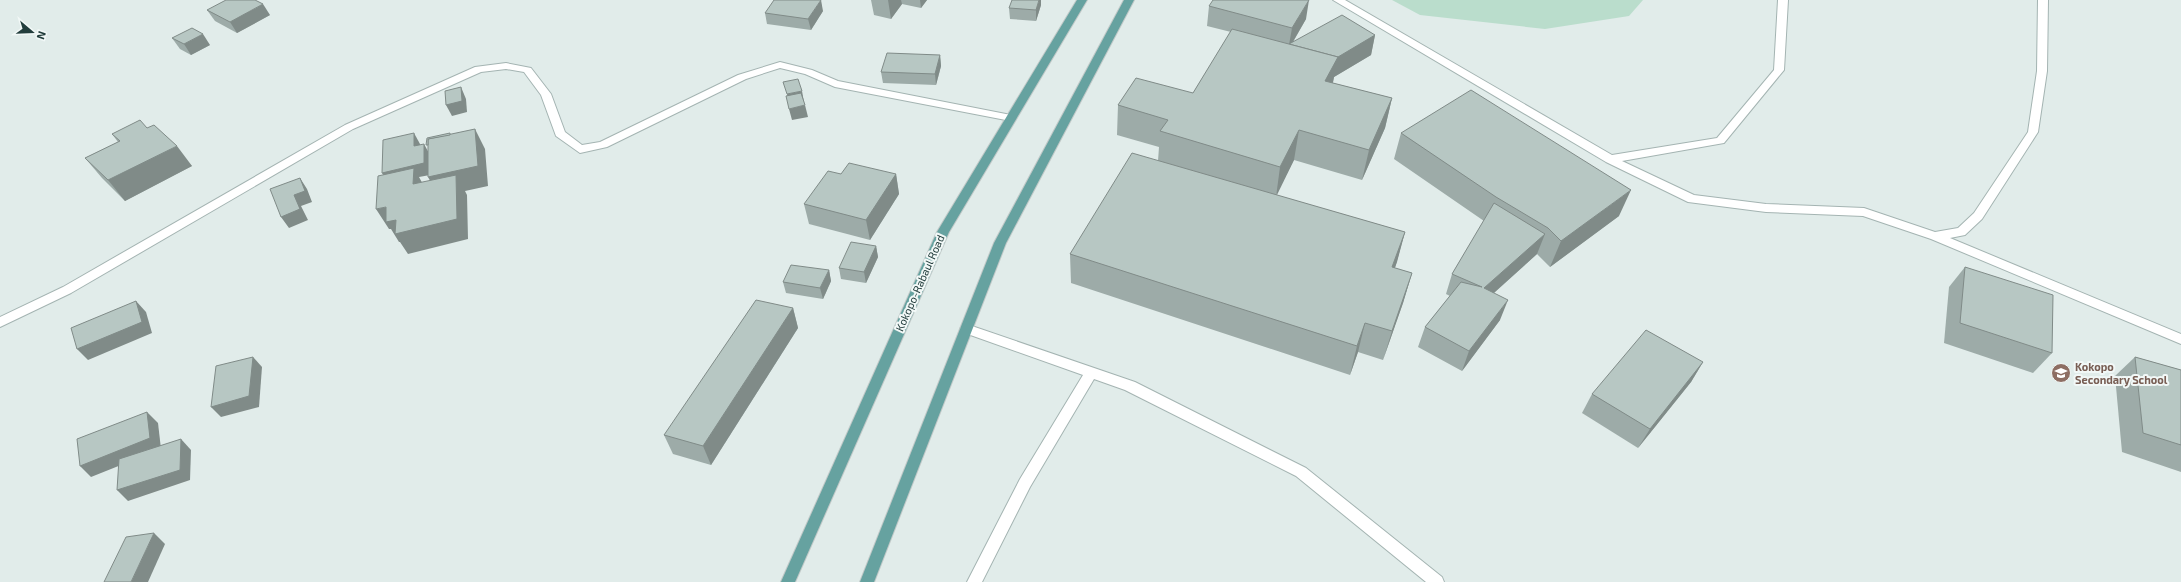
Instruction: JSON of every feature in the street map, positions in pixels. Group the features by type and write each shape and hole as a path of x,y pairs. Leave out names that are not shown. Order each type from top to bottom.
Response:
{"main road":[{"name":"Kokopo-Rabaul Road","path":"788,582 943,232 1082,0"},
{"path":"867,582 1000,243 1129,0"}],"street":[{"path":"1338,0 1610,159 1692,199 1766,208 1864,212 1935,236 2181,339"},
{"path":"1610,159 1720,141 1779,70 1783,0"},
{"path":"1935,236 1960,232 1978,216 2033,132 2042,71 2043,0"},
{"path":"0,322 67,290 349,127 479,69 506,66 527,70 546,94 560,134 580,149 602,145 742,76 780,65 808,72 835,84 1011,118"},
{"path":"966,329 1130,386 1300,472 1437,582"},
{"path":"974,582 1025,483 1091,372"}],"green space":[{"path":"1392,0 1643,0 1629,16 1545,29 1420,15"}],"building":[{"path":"226,0 255,0 263,4 230,22 207,10"},
{"path":"774,0 821,0 808,19 765,13"},
{"path":"1012,0 1039,0 1036,10 1009,8"},
{"path":"1213,0 1309,0 1292,28 1209,6"},
{"path":"1342,15 1375,35 1338,57 1289,44"},
{"path":"192,28 203,34 184,44 172,38"},
{"path":"1232,29 1338,57 1325,81 1392,98 1369,150 1299,130 1280,167 1160,131 1168,120 1118,105 1136,78 1193,93"},
{"path":"887,53 940,55 935,74 881,72"},
{"path":"798,79 802,91 787,94 783,82"},
{"path":"461,87 462,101 446,105 445,91"},
{"path":"1471,90 1631,190 1561,241 1548,228 1496,197 1401,133"},
{"path":"801,93 805,105 789,109 786,96"},
{"path":"140,120 147,128 154,125 177,146 108,180 85,158 120,141 112,134"},
{"path":"475,129 478,166 428,177 428,139"},
{"path":"414,133 414,146 424,144 424,163 382,173 383,140"},
{"path":"450,133 450,135 428,139 428,145 426,145 427,138"},
{"path":"1132,153 1405,232 1392,267 1412,273 1392,331 1365,323 1357,346 1070,254"},
{"path":"849,163 896,174 866,220 804,204 828,171 841,174"},
{"path":"414,168 413,184 456,175 457,219 395,234 396,220 386,222 386,207 376,209 378,176"},
{"path":"300,178 305,191 294,195 300,209 281,217 270,189"},
{"path":"1494,203 1545,234 1484,288 1508,300 1469,351 1425,327 1461,282 1482,287 1452,274"},
{"path":"851,242 876,246 864,272 839,268"},
{"path":"791,265 829,270 820,288 783,282"},
{"path":"1965,267 2053,295 2052,353 1960,323"},
{"path":"756,300 793,308 703,446 664,435"},
{"path":"136,301 142,322 77,349 71,328"},
{"path":"1646,330 1703,362 1650,429 1592,394"},
{"path":"253,357 249,396 211,407 216,366"},
{"path":"2135,357 2181,370 2181,445 2143,433"},
{"path":"147,412 150,438 80,466 77,439"},
{"path":"181,439 180,470 117,490 119,459"},
{"path":"154,533 131,582 104,582 126,537"}],"place":[{"name":"Kokopo Secondary School","path":"2061,373"}]}
